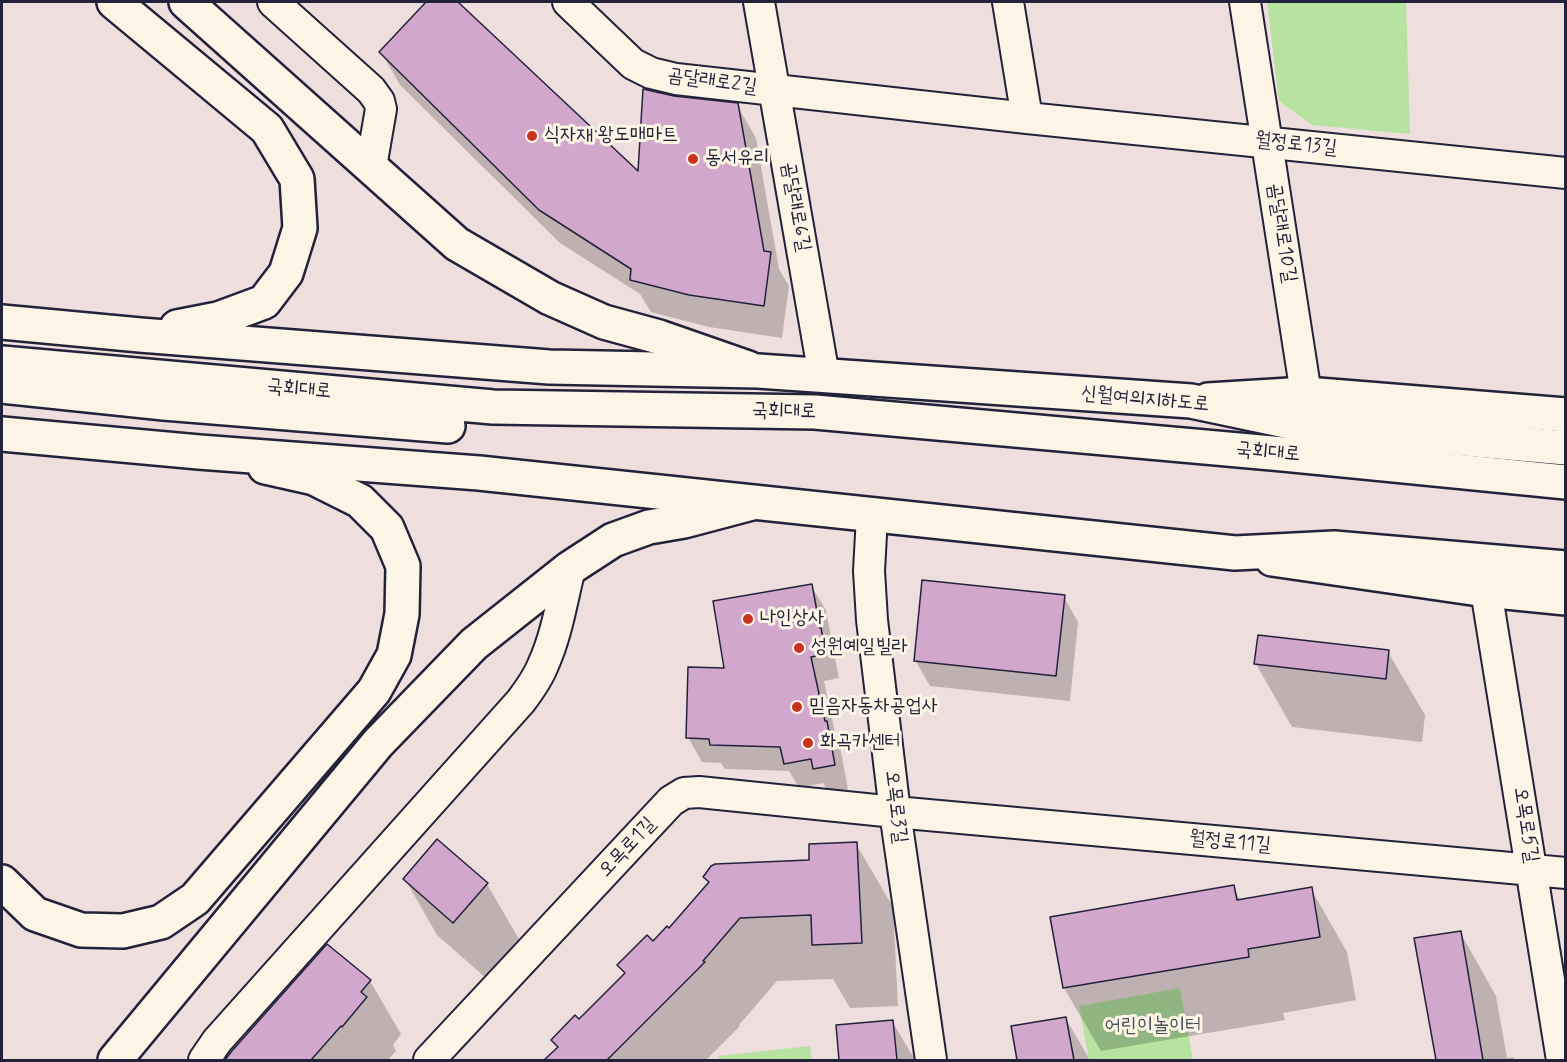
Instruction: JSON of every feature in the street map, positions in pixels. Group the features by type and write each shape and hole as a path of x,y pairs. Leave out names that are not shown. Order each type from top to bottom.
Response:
{"main road":[{"path":"114,2 267,129 297,178 300,228 286,273 264,302 218,319 140,335"},
{"path":"186,2 457,244 550,298 604,322 659,337 758,371"},
{"path":"2,322 549,367 758,371"},
{"name":"국회대로","path":"2,363 493,407 815,412 1566,482"},
{"name":"신월여의지하도로","path":"758,371 1191,401 1305,425 1566,448"},
{"name":"국회대로","path":"2,386 164,403 481,429 810,433 1566,502"},
{"path":"1191,401 1306,394 1566,415"},
{"path":"2,434 199,452 479,473 1235,553 1486,590 1566,598"},
{"path":"2,882 35,914 81,930 123,931 161,922 195,898 374,691 394,655 402,614 403,566 387,528 360,501 314,478 199,452"},
{"path":"115,1060 378,743 474,644 570,568 613,540 649,527 684,521 754,502"},
{"path":"1235,553 1334,548 1566,568"}],"street":[{"path":"273,2 371,90 379,101 381,116 371,167"},
{"name":"곰달래로2길","path":"568,2 633,64 651,73 676,79 775,91"},
{"name":"곰달래로6길","path":"759,2 824,376"},
{"path":"1008,2 1027,117"},
{"name":"곰달래로10길","path":"1245,2 1306,394"},
{"name":"월정로13길","path":"775,91 1566,173"},
{"name":"오목로3길","path":"872,516 869,571 872,620 895,812 931,1060"},
{"path":"204,1060 217,1041 521,701 544,663 556,627 570,568"},
{"name":"오목로5길","path":"1486,590 1562,1060"},
{"name":"오목로1길","path":"429,1060 671,801 684,793 699,792 895,812"},
{"name":"월정로11길","path":"895,812 1566,873"}],"green space":[{"path":"1267,2 1406,2 1410,134 1312,125 1279,101"},
{"name":"어린이놀이터","path":"1180,988 1193,1060 1089,1060 1079,1006"},
{"path":"810,1046 812,1060 719,1060 718,1056"}],"building":[{"path":"426,2 458,2 638,171 643,89 674,96 738,103 764,251 771,252 764,306 689,295 630,280 631,269 539,210 379,52"},
{"path":"922,580 1065,595 1056,676 914,661"},
{"path":"812,584 826,654 811,657 835,765 813,769 811,759 784,764 780,747 710,745 709,739 686,738 688,667 724,668 713,601"},
{"path":"1258,635 1389,650 1386,679 1254,664"},
{"path":"437,839 488,883 453,923 403,879"},
{"path":"857,842 862,943 812,945 811,915 740,918 703,961 705,962 607,1060 544,1060 558,1047 551,1040 575,1015 579,1019 625,973 617,965 647,935 653,941 667,926 669,928 709,882 703,877 711,866 809,860 809,844"},
{"path":"1234,885 1237,900 1312,887 1320,937 1248,949 1249,957 1063,988 1050,917"},
{"path":"1461,931 1483,1060 1436,1060 1414,938"},
{"path":"327,944 371,980 361,992 367,997 342,1027 311,1060 225,1060 231,1052"},
{"path":"1066,1017 1074,1060 1017,1060 1011,1026"},
{"path":"893,1020 897,1060 839,1060 836,1025"}],"place":[{"name":"식자재 왕도매마트","path":"532,136"},
{"name":"동서유리","path":"693,159"},
{"name":"나인상사","path":"748,619"},
{"name":"성원예일빌라","path":"799,648"},
{"name":"믿음자동차공업사","path":"797,707"},
{"name":"화곡카센터","path":"808,743"}]}
